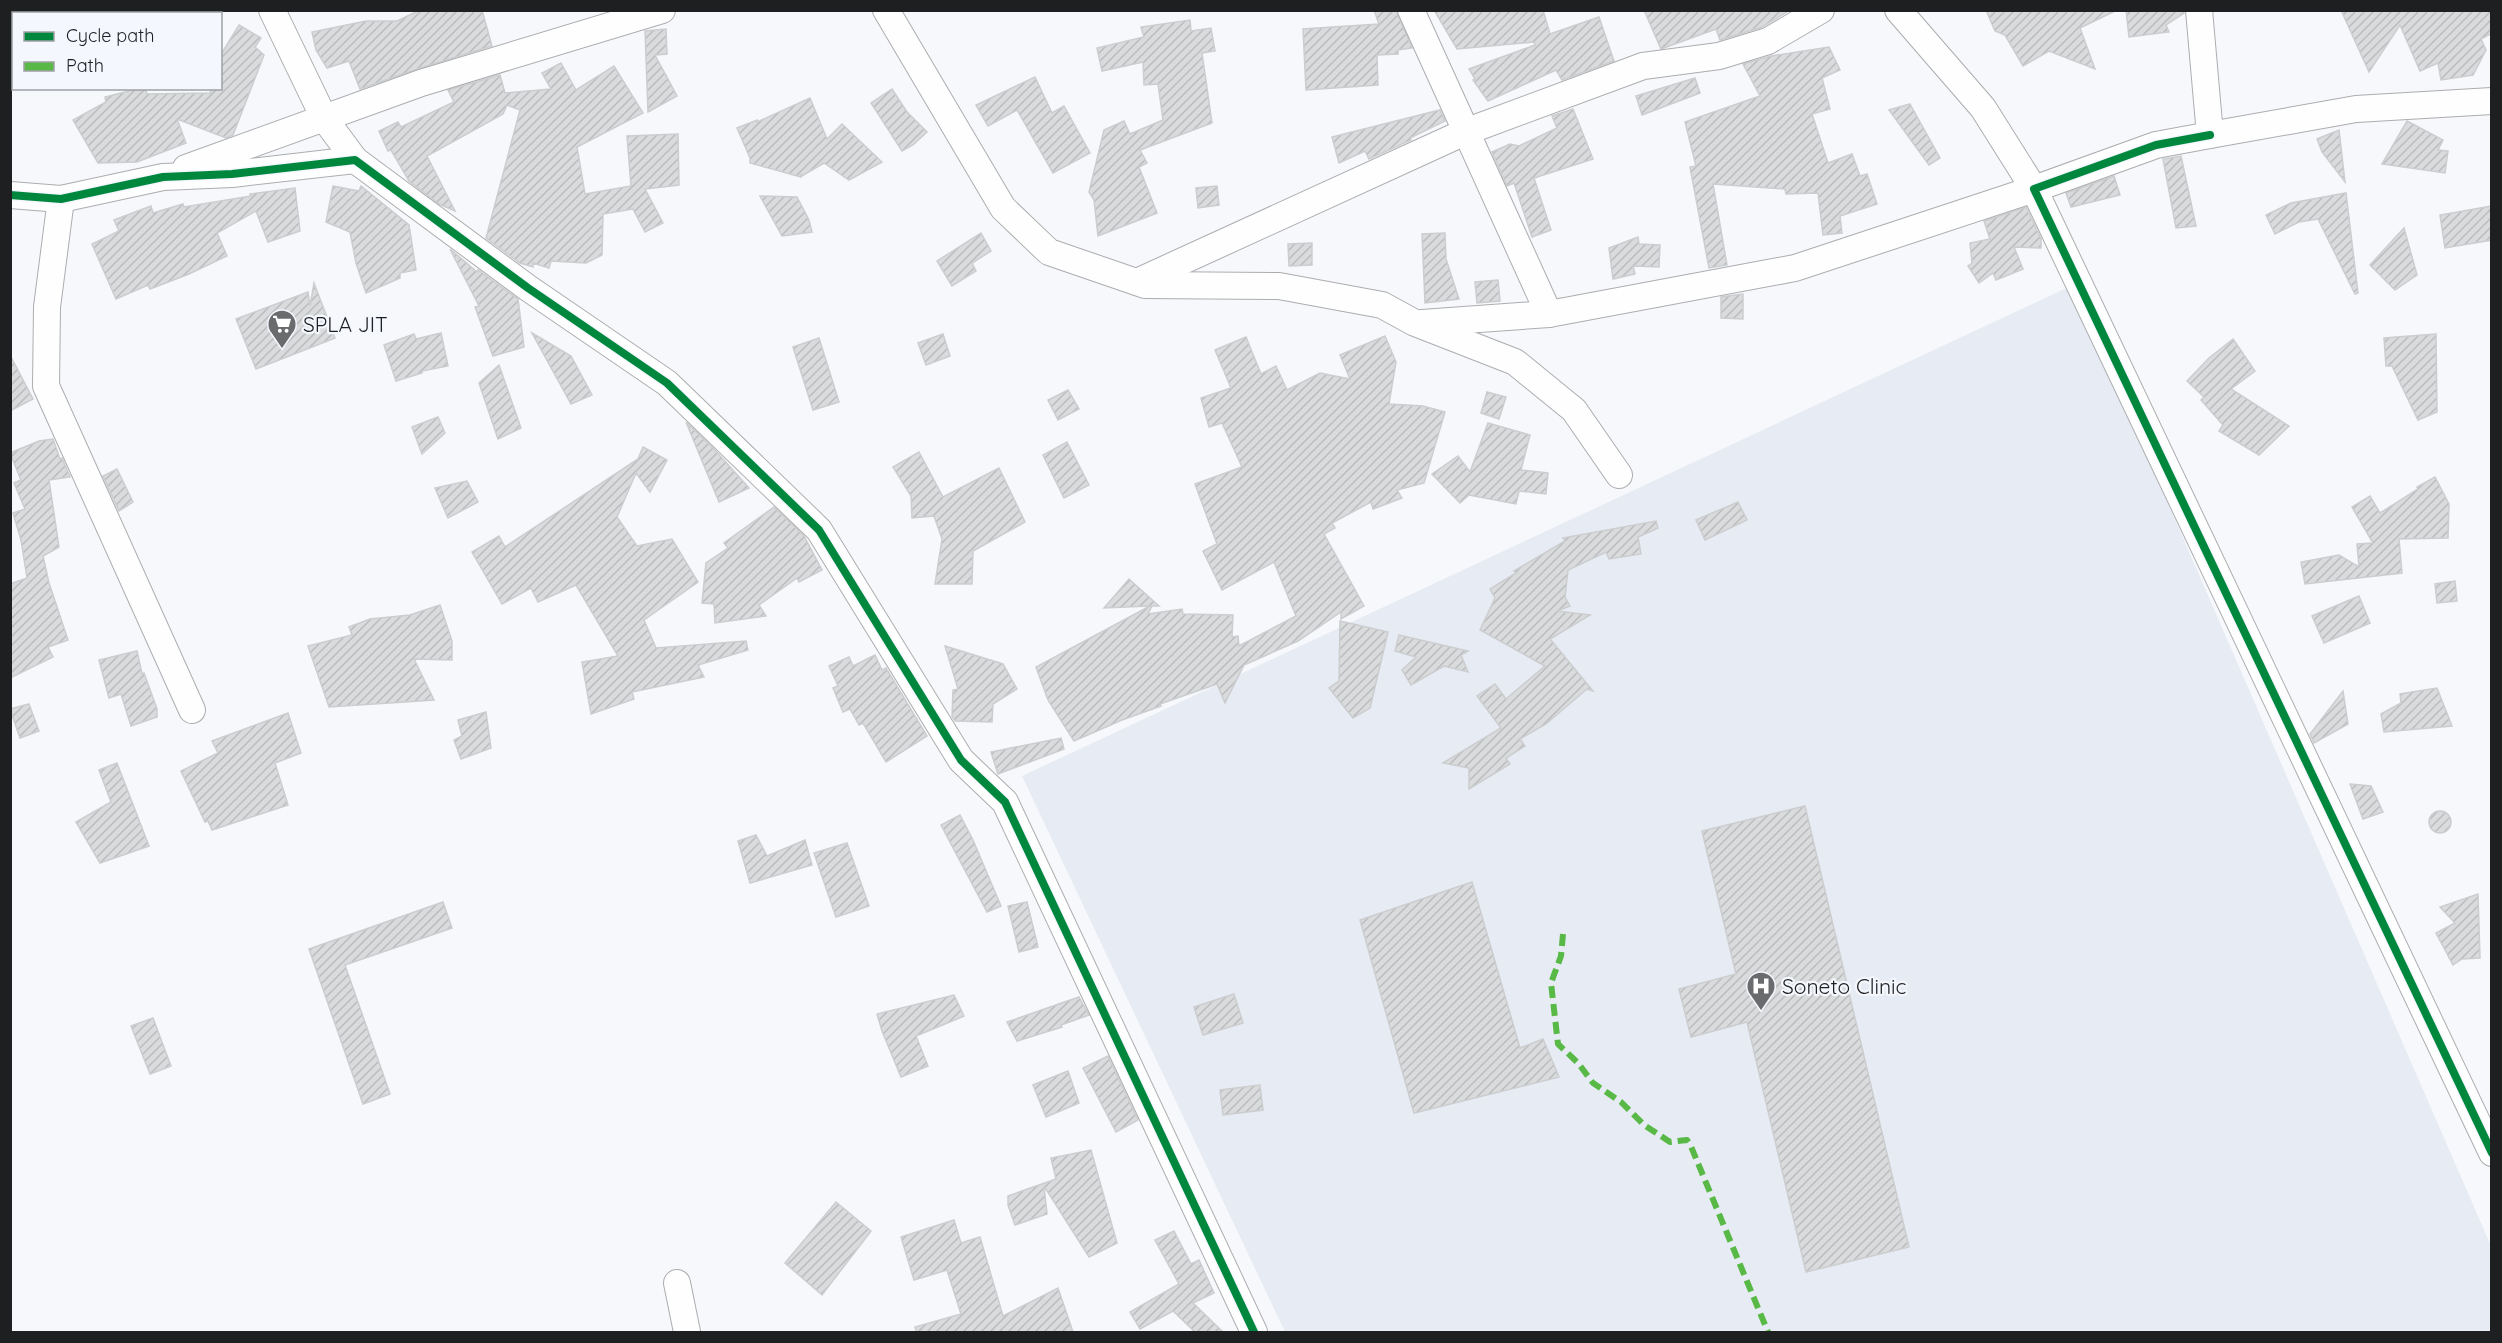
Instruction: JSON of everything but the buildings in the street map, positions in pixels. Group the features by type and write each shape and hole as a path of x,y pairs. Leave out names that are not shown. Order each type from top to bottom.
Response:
{"street":[{"path":"272,10 324,118 355,160 528,288 668,383 819,530 961,760 1005,802 1254,1332"},
{"path":"10,195 61,199 163,177 421,83 663,10"},
{"path":"886,10 1003,208 1049,252 1145,285 1278,286 1382,305 1415,323 1515,362 1574,410 1618,475"},
{"path":"1411,10 1549,314"},
{"path":"1136,282 1465,132 1643,66 1719,56 1768,41 1821,10"},
{"path":"1898,10 1983,108 2034,189 2492,1153"},
{"path":"2199,10 2210,135"},
{"path":"1415,323 1549,314 1795,268 2034,189 2156,145 2356,109 2492,101"},
{"path":"163,177 232,174 355,160"},
{"path":"61,199 47,307 46,386 192,710"},
{"path":"677,1283 687,1332"}],"shaded area":[{"name":"Soneto Clinic","path":"2073,285 2491,1246 2491,1332 1285,1332 1022,776"}],"marked path":[{"path":"1563,934 1561,956 1551,983 1558,1044 1578,1063 1593,1083 1621,1102 1644,1125 1670,1142 1687,1140 1690,1144 1768,1332"}],"cycle path":[{"path":"2210,135 2156,145 2034,189 2492,1153"},
{"path":"10,195 61,199 163,177 232,174 355,160 528,288 667,383 819,530 961,760 1005,802 1254,1332"}],"place":[{"name":"SPLA JIT","path":"282,350"},
{"name":"Soneto Clinic","path":"1761,1012"}]}
